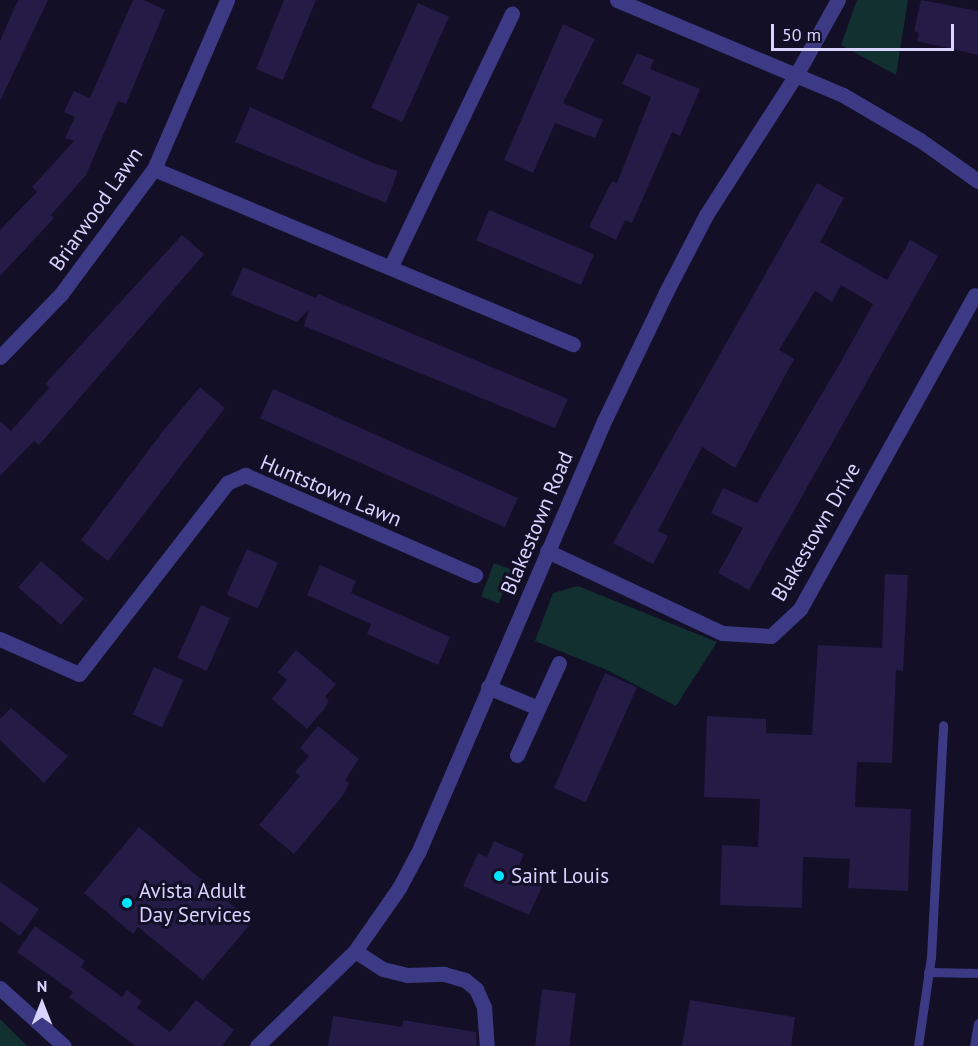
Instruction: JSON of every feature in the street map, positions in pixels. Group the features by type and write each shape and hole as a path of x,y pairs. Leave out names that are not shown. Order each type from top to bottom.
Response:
{"street":[{"name":"Briarwood Lawn","path":"0,357 61,294 154,169 227,0"},
{"path":"617,0 843,95 901,129 978,181"},
{"name":"Blakestown Road","path":"258,1046 355,951 379,921 418,853 547,551 632,362 706,215 796,75 838,0"},
{"path":"391,266 512,14"},
{"path":"154,169 391,266 573,344"},
{"name":"Blakestown Drive","path":"547,551 722,633 771,636 800,609 975,295"},
{"name":"Huntstown Lawn","path":"0,639 79,674 227,483 245,475 475,575"},
{"path":"517,755 559,663"},
{"path":"489,687 538,708"},
{"path":"355,951 383,969 407,975 444,974 465,980 476,988 484,1007 487,1046"},
{"path":"0,988 64,1046"}],"lane":[{"path":"918,1046 928,972 943,726"},
{"path":"928,972 978,973"},
{"path":"974,1046 978,1023"}],"green space":[{"path":"857,0 908,0 896,75 841,45"},
{"path":"494,563 512,570 499,603 481,597"},
{"path":"578,586 717,642 676,706 607,670 535,641 553,593"},
{"path":"0,1019 27,1046 0,1046"}],"building":[{"path":"18,0 48,0 0,101 0,41"},
{"path":"133,0 144,0 165,10 126,104 118,101 86,175 51,215 54,218 0,276 0,230 37,192 32,187 74,141 65,138 75,117 64,112 74,91 90,98"},
{"path":"284,0 316,0 283,80 256,69"},
{"path":"921,0 978,11 978,55 917,41 919,33 914,31"},
{"path":"418,3 449,17 402,122 371,108"},
{"path":"563,24 595,39 563,103 603,120 595,138 555,123 533,173 504,160"},
{"path":"637,53 654,60 650,69 700,89 680,136 672,132 632,223 625,220 616,240 589,227 612,181 617,183 651,97 622,84"},
{"path":"250,107 373,163 398,171 386,203 235,142"},
{"path":"817,183 844,198 820,242 887,280 910,240 938,256 749,590 718,573 743,528 711,513 723,488 757,503 839,365 873,304 841,285 832,302 815,291 779,350 794,359 735,468 702,447 658,531 668,536 653,564 613,543"},
{"path":"489,210 594,255 581,285 476,240"},
{"path":"182,235 204,254 39,445 34,441 0,476 0,421 11,431 49,388 45,384"},
{"path":"243,267 316,298 318,294 568,399 555,428 304,326 309,309 297,322 231,295"},
{"path":"200,387 225,408 108,561 81,540 163,431"},
{"path":"273,389 518,498 505,527 260,418"},
{"path":"247,549 278,563 258,609 227,595"},
{"path":"41,561 84,598 61,625 18,587"},
{"path":"320,565 356,581 351,593 450,637 438,665 367,634 371,624 307,595"},
{"path":"885,574 908,575 903,671 896,670 892,763 857,762 855,807 911,809 908,891 848,888 850,859 803,857 802,908 720,905 722,845 758,847 760,799 704,797 707,716 766,719 766,733 812,735 818,645 882,648"},
{"path":"201,605 230,618 207,671 177,658"},
{"path":"296,650 336,684 325,697 329,701 324,709 307,729 272,699 287,680 278,672"},
{"path":"154,667 183,680 162,728 133,715"},
{"path":"605,673 637,687 586,802 554,788"},
{"path":"11,708 68,756 44,783 0,740 0,719"},
{"path":"318,726 359,759 345,780 349,783 344,794 294,854 259,825 300,776 295,772 309,756 300,748"},
{"name":"Avista Adult Day Services","path":"139,827 252,922 203,980 138,927 133,934 84,893"},
{"name":"Saint Louis","path":"494,841 524,854 517,870 544,882 529,915 463,886 478,853 487,857"},
{"path":"0,882 39,909 20,936 0,921"},
{"path":"35,926 85,961 81,967 122,997 127,990 142,1001 137,1008 170,1032 196,1000 234,1030 222,1046 136,1046 69,997 73,992 17,952"},
{"path":"542,989 576,993 569,1046 535,1046"},
{"path":"690,1000 795,1017 791,1046 682,1046"},
{"path":"333,1016 402,1027 403,1020 476,1032 477,1046 328,1046"}],"place":[{"name":"Saint Louis","path":"499,876"},
{"name":"Avista Adult Day Services","path":"127,903"}]}
